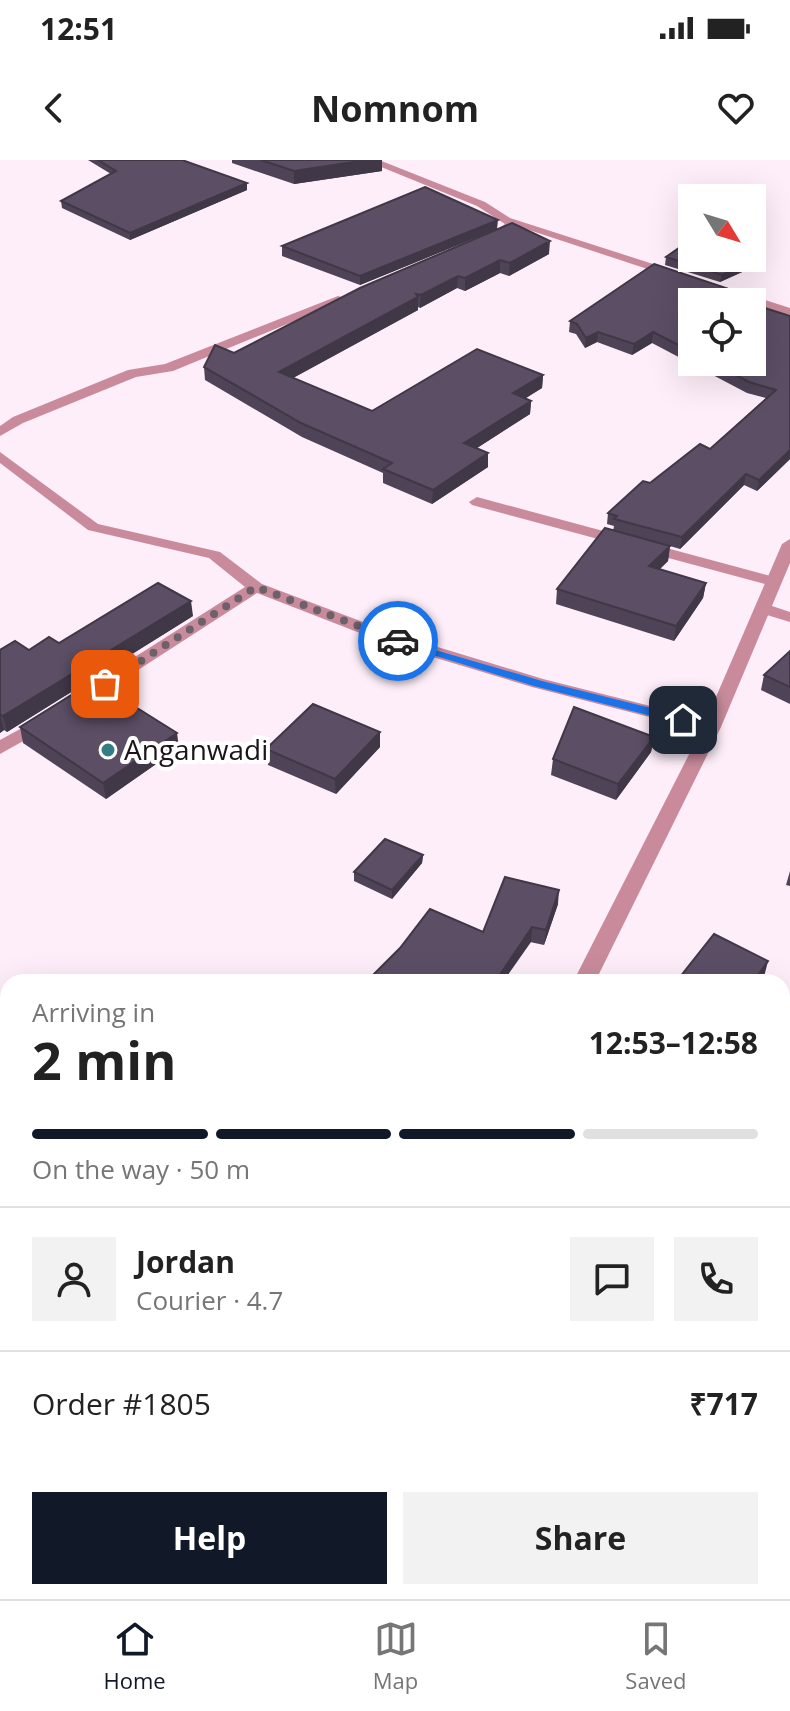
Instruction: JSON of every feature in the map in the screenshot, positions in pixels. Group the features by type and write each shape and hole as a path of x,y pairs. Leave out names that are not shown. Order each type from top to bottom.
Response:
{"street":[{"path":"369,160 481,204 507,221 790,312"},
{"path":"477,244 503,234 516,222"},
{"path":"0,432 18,420 123,377 182,363 352,295"},
{"path":"0,456 93,527 214,555 256,587 389,638 538,683 712,727"},
{"path":"477,502 772,581"},
{"path":"588,974 712,727 790,544"},
{"path":"0,748 256,587"},
{"path":"763,608 790,617"}],"building":[{"path":"98,160 182,160 247,183 130,233 61,201 116,171"},
{"path":"261,160 367,160 294,171"},
{"path":"425,187 498,220 360,276 282,246"},
{"path":"512,223 550,241 510,263 500,260 465,278 458,276 421,295 416,294 418,297 279,372 372,411 477,349 543,375 513,393 531,401 464,443 488,453 433,490 383,469 392,463 301,423 204,367 215,345 234,353 360,288"},
{"path":"678,249 678,261 666,257"},
{"path":"654,264 726,288 678,288 678,345 653,332 634,344 598,332 586,338 577,324 570,321"},
{"path":"766,308 790,316 790,450 759,480 746,474 682,537 614,519 617,516 608,513 643,481 650,483 700,444 710,449 776,390 738,376 766,376"},
{"path":"605,528 670,546 649,566 706,583 676,626 557,589"},
{"path":"158,583 191,601 0,715 0,650 15,641 29,650 49,637 59,643"},
{"path":"790,651 790,687 764,675"},
{"path":"94,681 177,733 103,783 20,727"},
{"path":"313,704 380,732 335,779 266,749"},
{"path":"574,707 654,737 618,784 553,759"},
{"path":"385,839 423,855 392,890 354,872"},
{"path":"505,877 559,890 546,930 532,927 500,974 374,974 400,948 430,909 483,932"},
{"path":"714,934 768,961 759,974 682,974"}],"way so far":[{"path":"105,684 256,587 398,641"}],"place":[{"name":"Anganwadi","path":"108,750"}],"route":[{"path":"398,641 538,683 683,720"}]}
